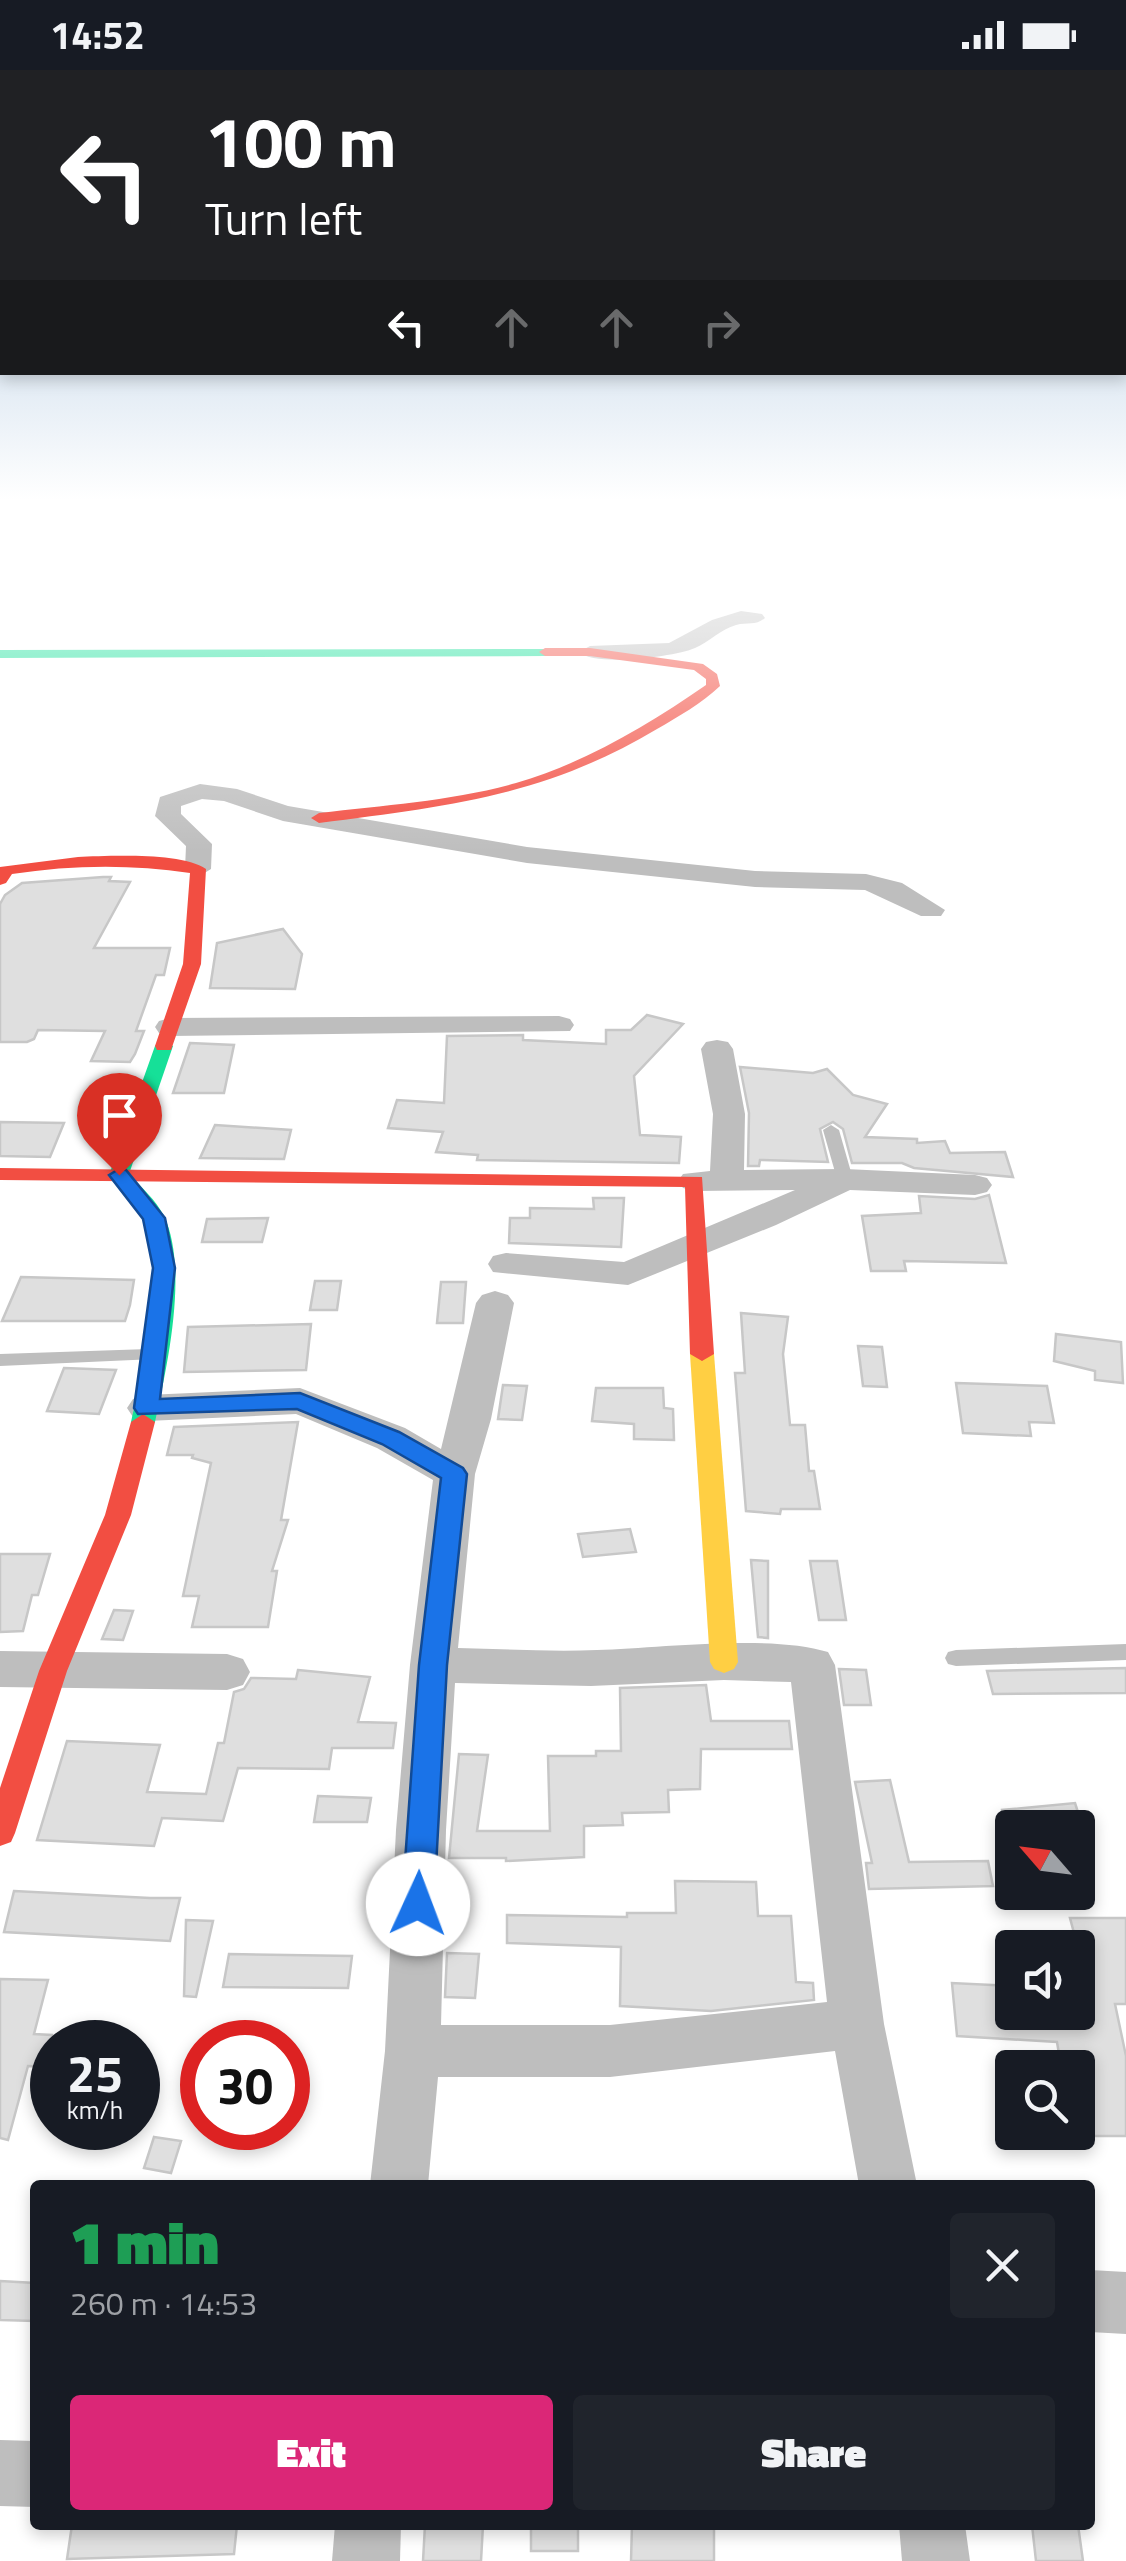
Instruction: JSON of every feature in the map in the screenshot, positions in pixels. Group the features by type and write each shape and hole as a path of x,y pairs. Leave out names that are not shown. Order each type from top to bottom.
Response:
{"street":[{"path":"0,654 672,649 701,637 724,619"},
{"path":"319,818 495,793 549,775 664,722 713,686 712,677 698,668 590,652"},
{"path":"119,1175 192,964 199,844 168,816 169,802 181,795 200,791 228,794 283,814 527,855 756,879 866,882 892,889 931,910"},
{"path":"0,880 6,870 30,865 171,863 198,870"},
{"path":"170,1026 559,1025"},
{"path":"717,1049 728,1114 696,1248 724,1662"},
{"path":"0,1174 711,1182 845,1179 975,1184"},
{"path":"0,1834 53,1671 118,1515 146,1408 164,1268 154,1218 119,1175"},
{"path":"506,1264 628,1274 696,1248 845,1179"},
{"path":"400,2180 413,2051 421,1830 433,1665 454,1474 471,1419 495,1303"},
{"path":"146,1408 300,1401 391,1438 454,1474"},
{"path":"433,1665 812,1665 857,2024 887,2180"},
{"path":"0,1669 227,1672"},
{"path":"413,2051 610,2051 857,2024"},
{"path":"1095,2302 1126,2303"},
{"path":"0,2473 30,2474"},
{"path":"366,2561 368,2530"},
{"path":"933,2530 936,2561"}],"lane":[{"path":"831,1130 845,1179"},
{"path":"0,1360 155,1355"},
{"path":"956,1658 1126,1652"}],"building":[{"path":"111,877 109,881 130,882 94,948 170,948 164,975 156,975 136,1031 144,1031 130,1062 91,1061 105,1031 38,1030 34,1039 27,1042 0,1042 0,904 5,895 22,883"},
{"path":"283,929 302,954 295,989 210,988 217,943"},
{"path":"647,1015 683,1024 634,1076 640,1135 681,1137 679,1163 477,1160 478,1155 436,1152 443,1132 388,1128 397,1100 444,1103 447,1036 523,1035 523,1040 606,1044 606,1030 631,1030"},
{"path":"190,1043 234,1045 224,1093 173,1093"},
{"path":"740,1067 813,1073 827,1069 853,1095 887,1104 865,1137 917,1139 917,1143 945,1141 950,1153 1005,1152 1013,1177 914,1168 902,1163 852,1163 843,1129 833,1122 820,1129 828,1162 760,1160 759,1166 748,1166 749,1113"},
{"path":"0,1122 64,1123 50,1157 0,1156"},
{"path":"215,1125 291,1130 284,1159 200,1158"},
{"path":"989,1195 1006,1263 904,1261 906,1271 871,1271 862,1216 921,1213 919,1196 975,1199"},
{"path":"593,1198 624,1198 621,1247 509,1243 510,1218 530,1218 530,1208 594,1209"},
{"path":"268,1218 262,1242 202,1242 207,1219"},
{"path":"21,1277 134,1280 125,1321 2,1321"},
{"path":"315,1281 341,1281 337,1310 310,1310"},
{"path":"441,1282 466,1282 463,1323 437,1323"},
{"path":"741,1313 788,1317 783,1354 790,1425 805,1425 809,1471 814,1471 820,1509 781,1509 780,1514 746,1511 735,1373 745,1373"},
{"path":"311,1324 306,1370 184,1372 188,1327"},
{"path":"1056,1334 1121,1342 1123,1383 1095,1380 1095,1371 1054,1361"},
{"path":"858,1346 882,1347 887,1387 863,1386"},
{"path":"64,1368 116,1370 99,1414 47,1411"},
{"path":"956,1383 1047,1386 1054,1423 1029,1422 1031,1436 963,1433"},
{"path":"503,1385 527,1386 522,1420 498,1419"},
{"path":"596,1388 663,1388 664,1408 673,1409 674,1440 634,1439 634,1424 592,1421"},
{"path":"298,1422 281,1520 288,1520 272,1571 277,1571 268,1627 192,1627 199,1596 183,1596 211,1463 192,1458 193,1455 167,1455 174,1427"},
{"path":"630,1529 636,1552 583,1557 578,1534"},
{"path":"0,1554 50,1554 38,1595 32,1595 23,1631 0,1632"},
{"path":"751,1560 768,1561 768,1638 758,1637"},
{"path":"810,1561 837,1561 846,1620 819,1620"},
{"path":"114,1610 133,1611 123,1640 102,1639"},
{"path":"1126,1668 1126,1693 993,1694 987,1671"},
{"path":"839,1669 866,1670 871,1705 844,1705"},
{"path":"298,1670 370,1677 358,1722 396,1723 393,1748 332,1748 329,1769 238,1768 223,1821 162,1818 154,1846 37,1840 67,1741 160,1745 147,1792 206,1794 218,1743 224,1743 234,1692 244,1689 251,1678 296,1679"},
{"path":"706,1685 711,1721 789,1721 792,1749 701,1749 700,1789 668,1790 669,1812 622,1813 623,1825 584,1826 584,1857 506,1861 449,1858 459,1754 488,1755 477,1831 550,1831 548,1756 596,1756 596,1751 621,1751 620,1688"},
{"path":"890,1780 909,1862 988,1861 993,1886 869,1889 866,1863 872,1863 855,1782"},
{"path":"318,1796 371,1798 367,1822 314,1822"},
{"path":"1075,1803 1077,1810 1002,1810"},
{"path":"675,1881 756,1882 758,1916 791,1916 796,1982 813,1983 814,2000 711,2011 620,2006 621,1947 507,1943 507,1915 627,1917 627,1913 676,1913"},
{"path":"14,1891 180,1898 170,1941 4,1932"},
{"path":"1070,1918 1126,1918 1126,2004 1115,2004 1126,2056 1126,2136 1095,2136 1095,2050 1058,2050 1057,2042 957,2036 952,1983 995,1985 995,2030 1095,2030 1095,1930 1073,1930"},
{"path":"186,1920 213,1921 196,1997 184,1996"},
{"path":"447,1953 479,1954 475,1998 445,1997"},
{"path":"229,1954 352,1956 348,1988 223,1987"},
{"path":"0,1979 48,1980 38,2020 30,2020 30,2066 8,2140 0,2138"},
{"path":"160,2138 180,2141 171,2173 144,2168 150,2150 160,2150"},
{"path":"0,2281 30,2283 30,2321 0,2320"},
{"path":"71,2530 236,2530 234,2554 67,2559"},
{"path":"425,2530 483,2530 481,2561 423,2561"},
{"path":"531,2530 578,2530 578,2551 531,2551"},
{"path":"632,2530 714,2530 714,2561 631,2561"},
{"path":"1033,2530 1079,2530 1083,2561 1036,2561"}],"traffic: fast":[{"path":"0,654 545,652"},
{"path":"143,1422 157,1349 162,1289 160,1237 143,1201 119,1175 164,1046"}],"traffic: slow":[{"path":"702,1354 724,1662"}],"traffic: jam":[{"path":"319,818 451,801 522,786 608,750 713,686 712,677 698,667 590,652 545,652"},
{"path":"0,880 6,870 78,862 150,863 198,869 192,964 164,1046"},
{"path":"0,1174 695,1181 702,1354"},
{"path":"0,1833 53,1671 118,1515 143,1422"}],"route":[{"path":"119,1175 154,1218 164,1268 146,1408 300,1401 391,1438 454,1474 433,1665 418,1904"}]}
